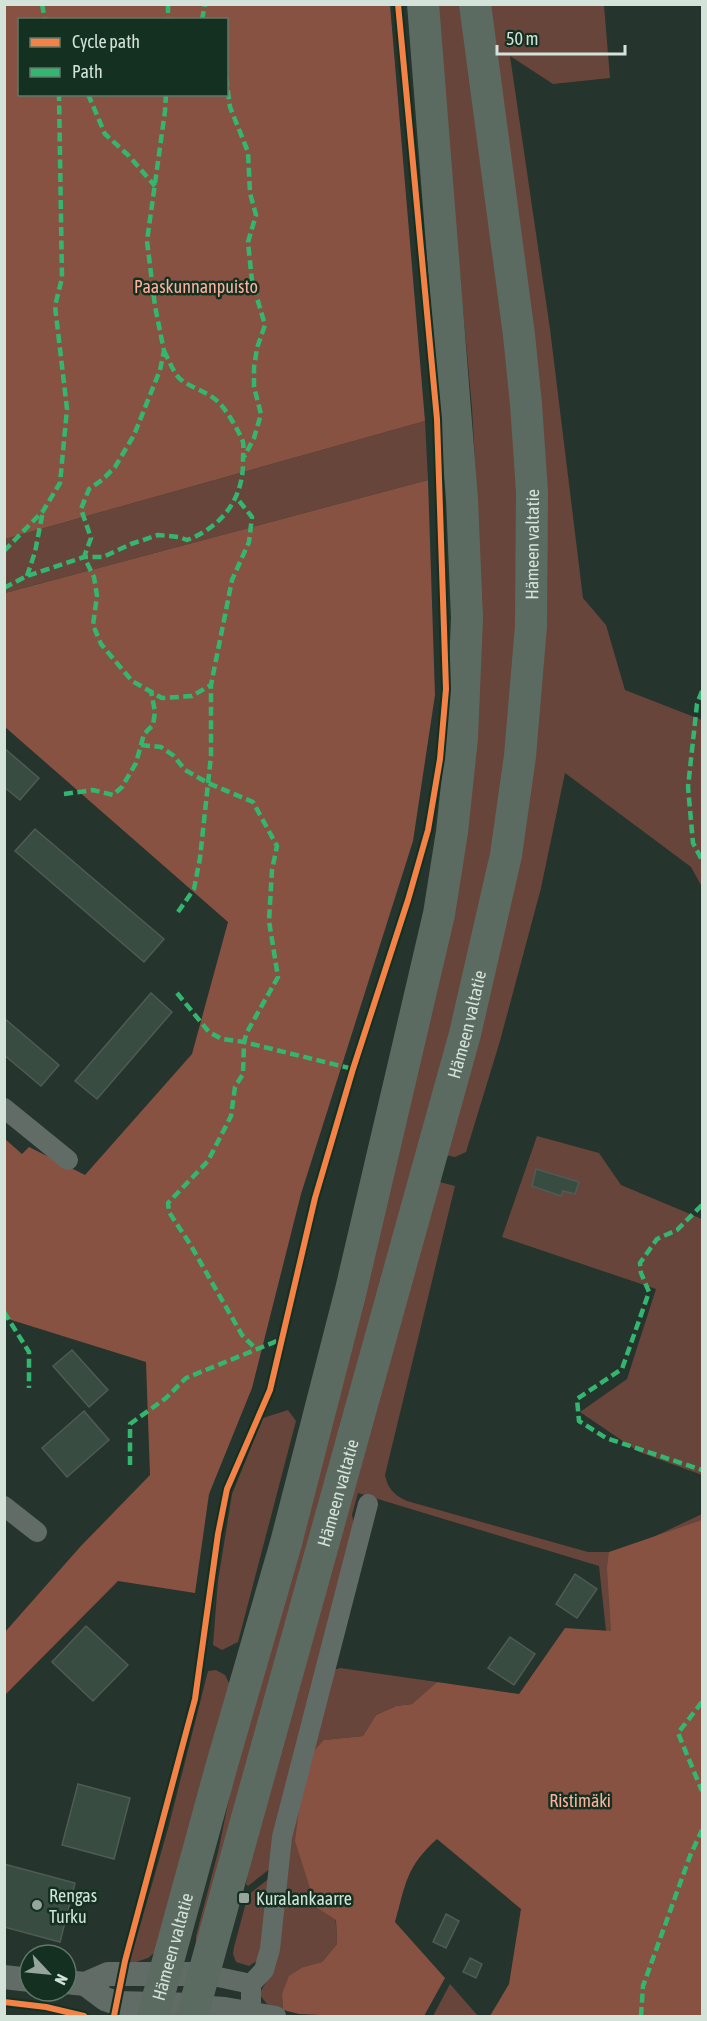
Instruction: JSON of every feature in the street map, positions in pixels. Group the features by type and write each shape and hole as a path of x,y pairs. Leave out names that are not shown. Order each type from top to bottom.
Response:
{"highway":[{"name":"Hämeen valtatie","path":"154,2010 286,1542 351,1290 439,914 452,832 462,738 467,609 462,499 423,4"},
{"name":"Hämeen valtatie","path":"193,2011 465,1034 506,855 520,756 531,626 531,481 519,335 474,4"}],"street":[{"path":"4,1107 68,1161"},
{"path":"251,2014 251,1984 264,1970 270,1949 282,1837 368,1504"},
{"path":"4,1506 37,1532"},
{"path":"78,1982 108,1974 204,1974 251,1984"},
{"path":"78,1984 105,1999 154,2010 193,2011 225,2007 251,2014 276,2016"}],"shaded area":[{"path":"435,5 463,5 513,398 521,516 510,743 491,874 451,1034 196,1945 196,1936 218,1852 231,1789 425,1027 478,517 472,408"},
{"path":"487,5 604,5 610,78 553,84 510,56 550,329 583,598 606,625 625,690 702,720 702,887 691,867 565,773 541,888 500,1041 466,1152 455,1157 444,1155 543,626"},
{"path":"425,421 428,480 5,593 5,539"},
{"path":"537,1136 599,1153 621,1185 702,1219 702,1475 639,1452 580,1412 627,1379 656,1289 502,1237"},
{"path":"436,1181 455,1186 385,1475 392,1491 407,1501 588,1552 609,1552 609,1558 702,1514 702,1972 607,1640 599,1566 358,1493 352,1515 355,1529 271,1868 248,1886 246,1884 250,1856"},
{"path":"288,1410 296,1421 238,1642 222,1650 213,1645 218,1581 232,1494 263,1418"},
{"path":"340,1668 437,1682 412,1704 396,1706 376,1715 363,1736 325,1740 337,1944 322,1962 303,1967 282,1994 283,2010 267,2004 259,1994 271,1974 287,1844 333,1670"},
{"path":"216,1670 225,1675 230,1685 159,1949 148,1958 133,1963 130,1961 169,1825 208,1671"},
{"path":"271,1877 263,1948 258,1960 249,1966 236,1962 233,1954 234,1947 248,1895"},
{"path":"450,1984 478,2016 433,2016"}],"green space":[{"name":"Paaskunnanpuisto","path":"5,4 390,5 425,421 5,539"},
{"path":"428,480 435,695 413,841 301,1194 252,1388 209,1494 195,1593 118,1581 5,1695 5,1632 80,1547 150,1475 146,1362 5,1318 5,1139 22,1154 29,1147 85,1175 192,1054 228,922 5,727 5,593"},
{"name":"Ristimäki","path":"702,1520 702,2016 490,2016 509,1984 521,1909 437,1839 419,1858 408,1876 395,1922 445,1978 424,2016 344,2016 299,2014 283,2010 282,1994 289,1976 303,1967 322,1962 337,1944 336,1920 316,1907 295,1841 302,1787 314,1751 324,1740 363,1736 376,1715 396,1706 412,1704 437,1682 519,1694 565,1628 611,1631 607,1568 609,1552"}],"building":[{"path":"4,748 39,778 20,800 4,787"},
{"path":"35,829 164,939 144,962 15,851"},
{"path":"151,993 172,1012 97,1099 75,1081"},
{"path":"4,1018 59,1065 41,1086 4,1055"},
{"path":"536,1169 579,1182 575,1194 563,1191 561,1196 532,1186"},
{"path":"72,1350 108,1390 89,1407 53,1366"},
{"path":"84,1411 109,1440 67,1477 42,1448"},
{"path":"575,1574 597,1589 577,1618 556,1604"},
{"path":"86,1626 128,1665 93,1701 52,1662"},
{"path":"510,1637 535,1654 514,1685 488,1668"},
{"path":"78,1784 130,1798 114,1859 62,1845"},
{"name":"Rengas Turku","path":"4,1864 75,1883 60,1942 4,1927"},
{"path":"446,1914 459,1921 446,1948 433,1942"},
{"path":"470,1958 482,1964 476,1978 463,1972"}],"marked path":[{"path":"42,4 45,18"},
{"path":"168,4 168,18"},
{"path":"202,18 205,4"},
{"path":"228,92 230,107 248,152 250,193 256,215 248,242 252,281 265,325 257,348 254,368 254,387 261,414 254,438 244,457"},
{"path":"4,551 43,511 60,483 67,409 55,306 62,278 59,96"},
{"path":"89,96 105,134 129,156 155,186"},
{"path":"166,96 147,241 155,306 164,351 160,370 134,435 115,467 89,489 81,509 91,538 84,557 94,577 97,596 93,625 101,644 132,681 162,698 192,696 211,685 232,580 249,542 252,517 236,497"},
{"path":"4,588 27,576 84,557 103,557 158,535 187,540 211,527 235,499 242,474 243,442 234,423 218,401 180,379 164,351"},
{"path":"27,576 35,552 43,511"},
{"path":"178,912 194,889 200,858 211,756 211,685"},
{"path":"64,794 93,790 113,795 122,787 136,763 144,734 153,725 155,712 151,691"},
{"path":"702,691 697,704 688,787 693,843 702,860"},
{"path":"141,745 161,747 174,756 185,770 208,783 253,802 277,846 272,870 269,921 278,977 247,1032 244,1042 243,1074 235,1087 231,1116 208,1161 168,1203 169,1212 242,1335 256,1349"},
{"path":"177,993 209,1032 222,1039 244,1042 353,1069"},
{"path":"702,1205 677,1230 657,1239 640,1263 641,1273 649,1292 622,1369 577,1399 579,1421 606,1438 702,1470"},
{"path":"4,1312 29,1352 29,1388"},
{"path":"130,1465 130,1424 166,1398 186,1378 282,1339"},
{"path":"702,1702 678,1733 702,1791"},
{"path":"641,2016 643,1986 690,1856 702,1830"}],"cycle path":[{"path":"114,2016 125,1961 195,1699 218,1534 227,1489 270,1390 315,1198 428,830 440,759 446,689 437,419 398,4"},
{"path":"4,2002 46,2007 84,2016"}],"place":[{"name":"Kuralankaarre","path":"244,1898"},
{"name":"Rengas Turku","path":"37,1905"}]}
